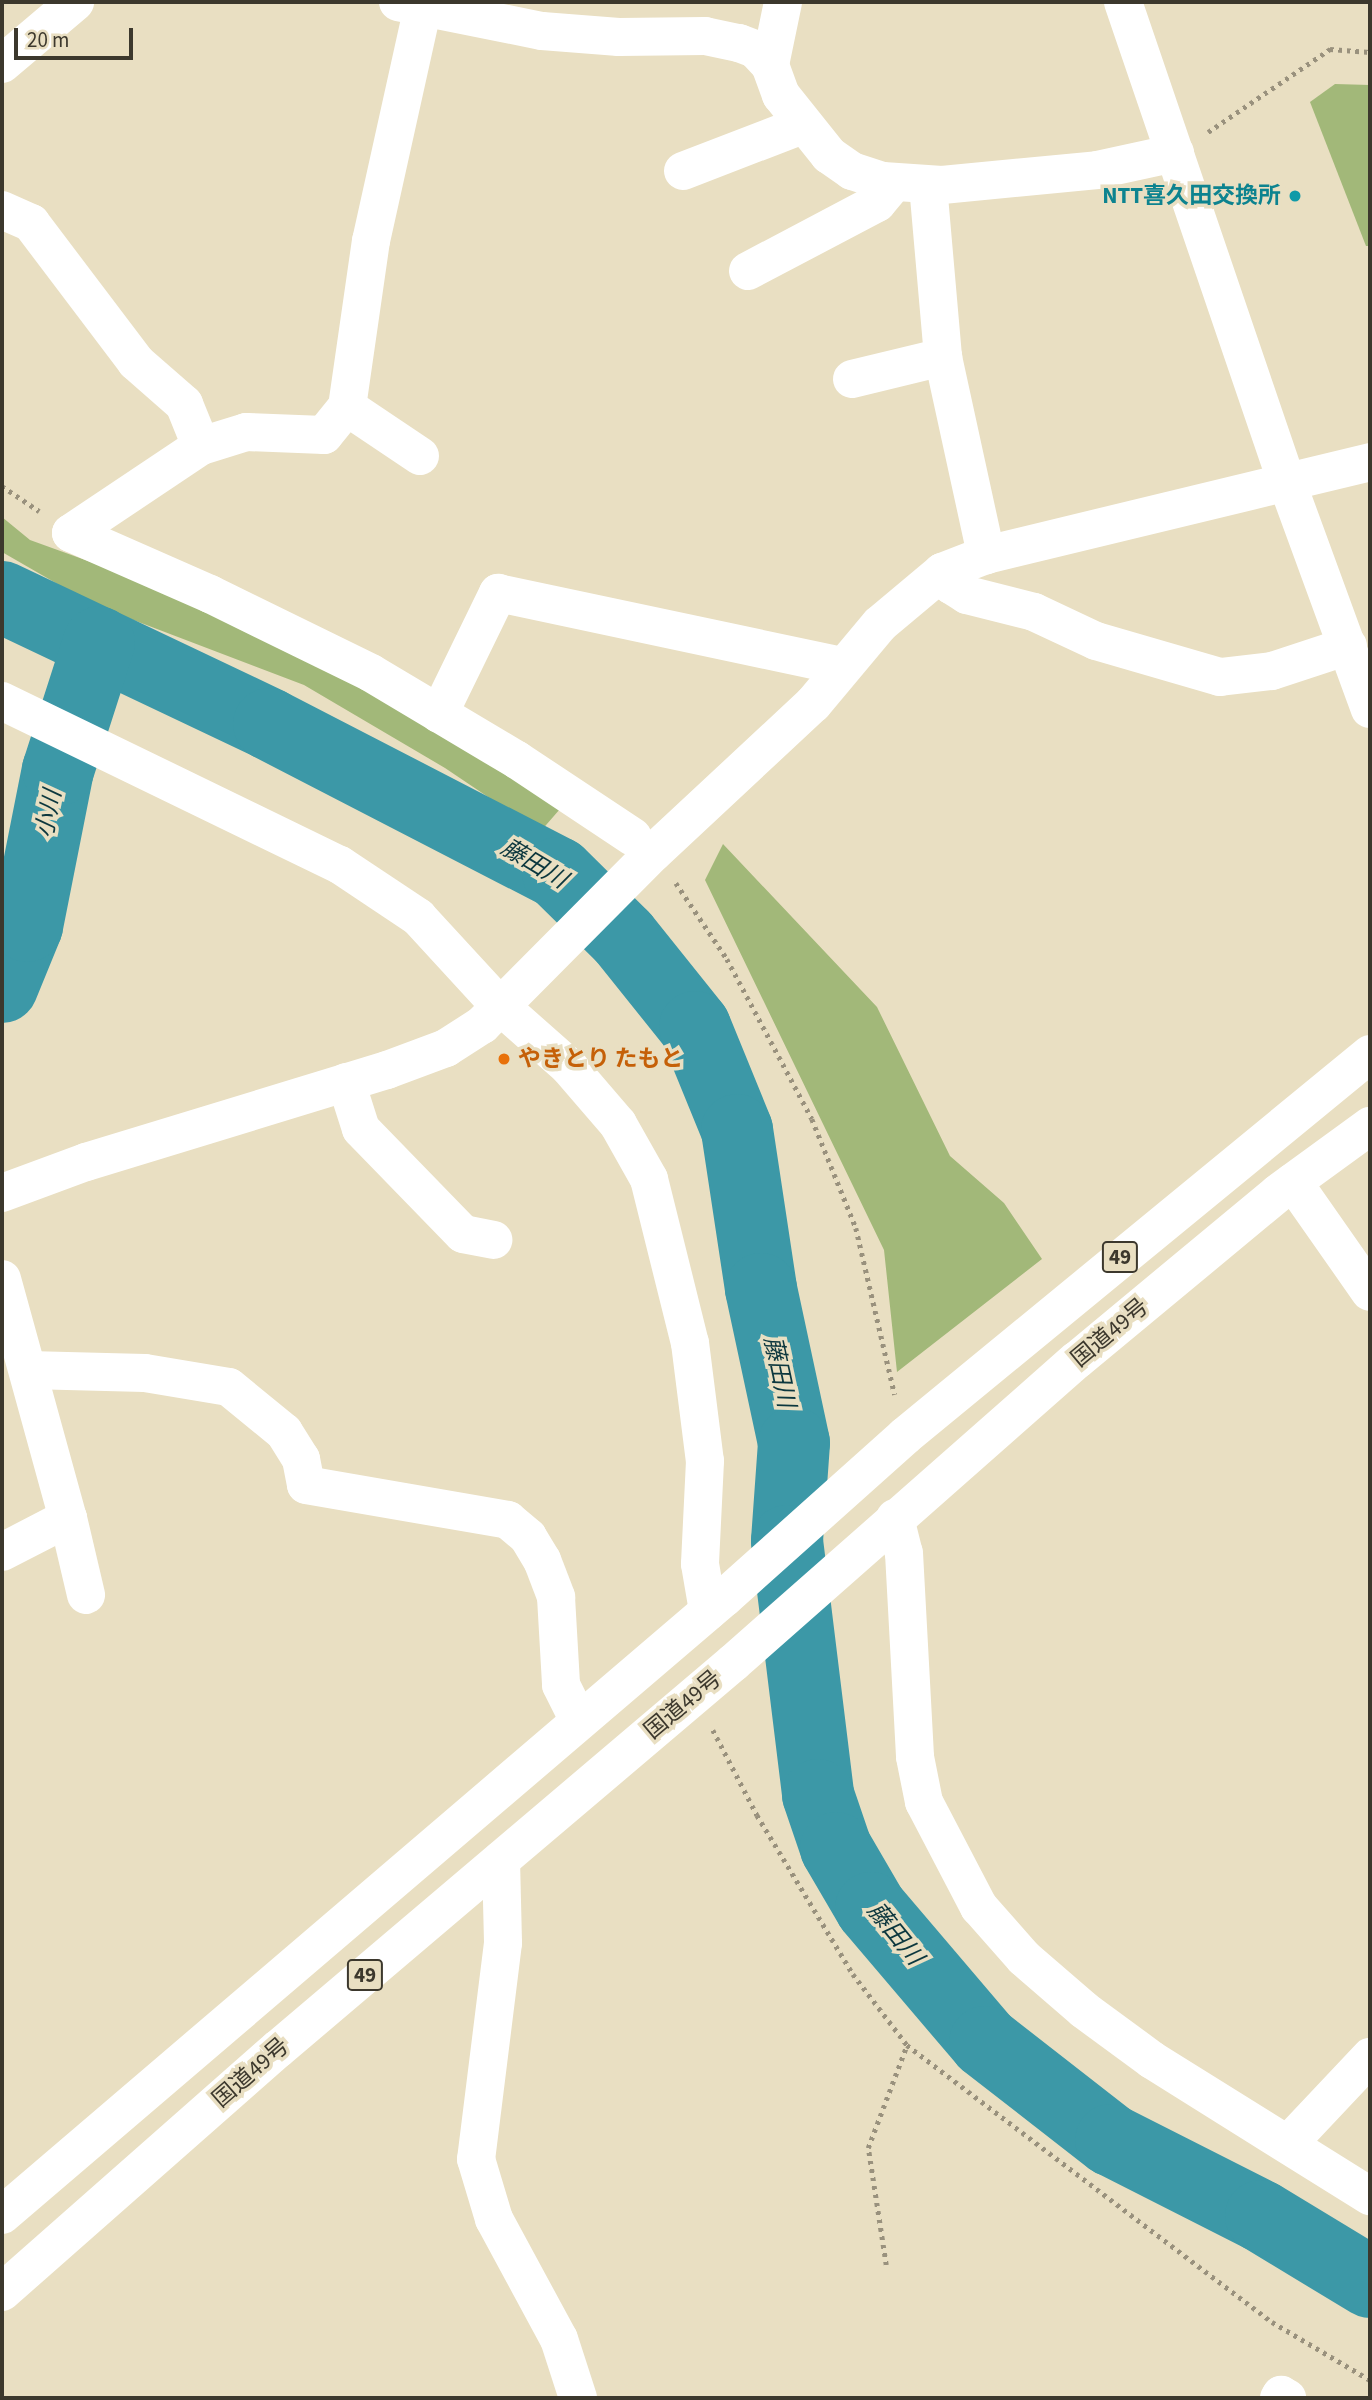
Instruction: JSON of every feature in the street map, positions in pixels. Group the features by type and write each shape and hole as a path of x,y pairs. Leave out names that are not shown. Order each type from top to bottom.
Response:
{"main road":[{"path":"2,64 75,2"},
{"path":"770,65 783,2"},
{"path":"1123,2 1286,480 1370,709"},
{"path":"643,845 371,673 210,594 71,533 201,446 246,432 324,435 346,407 371,241 415,3 542,31 619,37 705,36 755,49 770,65 781,95 802,125 829,155 852,170 911,184 1097,170 1175,153"},
{"path":"683,170 802,125"},
{"path":"748,271 911,184"},
{"path":"911,184 943,357 986,555"},
{"path":"2,210 31,223 136,362 184,404 201,446"},
{"path":"852,379 943,357"},
{"path":"346,407 420,456"},
{"path":"2,1193 86,1162 346,1082 446,1048 482,1025 643,845 813,704 842,666 913,592 942,572 986,555 1286,480 1370,462"},
{"path":"942,572 951,585 967,595 1034,612 1096,641 1220,677 1272,671 1348,646"},
{"path":"439,714 498,593 842,666"},
{"path":"2,701 340,866 418,917 499,1005 569,1066 618,1124 649,1180 681,1303 702,1418 700,1564 716,1605"},
{"name":"49","path":"2,2216 716,1605 905,1436 1370,1054"},
{"path":"346,1082 361,1129 463,1234 493,1240"},
{"name":"国道49号","path":"2,2292 733,1663 891,1522 1293,1182 1370,1126"},
{"path":"1293,1182 1370,1292"},
{"path":"2,1279 68,1518 86,1595"},
{"path":"28,1370 145,1373 229,1387 284,1432 301,1459 306,1485 508,1520 528,1537 542,1560 556,1597 561,1685 579,1721"},
{"path":"2,1552 68,1518"},
{"path":"891,1522 904,1553 915,1757 924,1802 979,1907 1024,1958 1084,2010 1152,2060 1370,2196"},
{"path":"501,1860 503,1943 476,2159 494,2219 559,2339 578,2398"},
{"path":"1288,2144 1370,2057"},
{"path":"1279,2398 1281,2395 1287,2398"}],"path":[{"path":"1175,153 1331,50 1370,52"},
{"path":"643,845 727,959 812,1119 856,1228 905,1436"},
{"path":"695,1695 757,1815 853,1974 907,2045 1272,2322 1370,2380"},
{"path":"886,2265 868,2148 907,2045"}],"green space":[{"path":"1335,84 1370,85 1370,246 1366,246 1310,102"},
{"path":"2,517 30,540 193,599 379,691 560,809 540,832 445,768 304,685 94,605 2,552"},
{"path":"723,844 877,1007 950,1156 1004,1203 1042,1259 897,1372 884,1250 705,880"}],"waterway":[{"name":"藤田川","path":"2,597 269,724 558,873 623,937 695,1027 737,1130 761,1289 794,1443 787,1541 818,1795 836,1848 871,1908 985,2042 1111,2140 1261,2216 1370,2282"},
{"name":"小川","path":"2,987 27,926 58,770 99,642"}],"place":[{"name":"NTT喜久田交換所","path":"1295,196"},
{"name":"やきとり たもと","path":"504,1059"}]}
